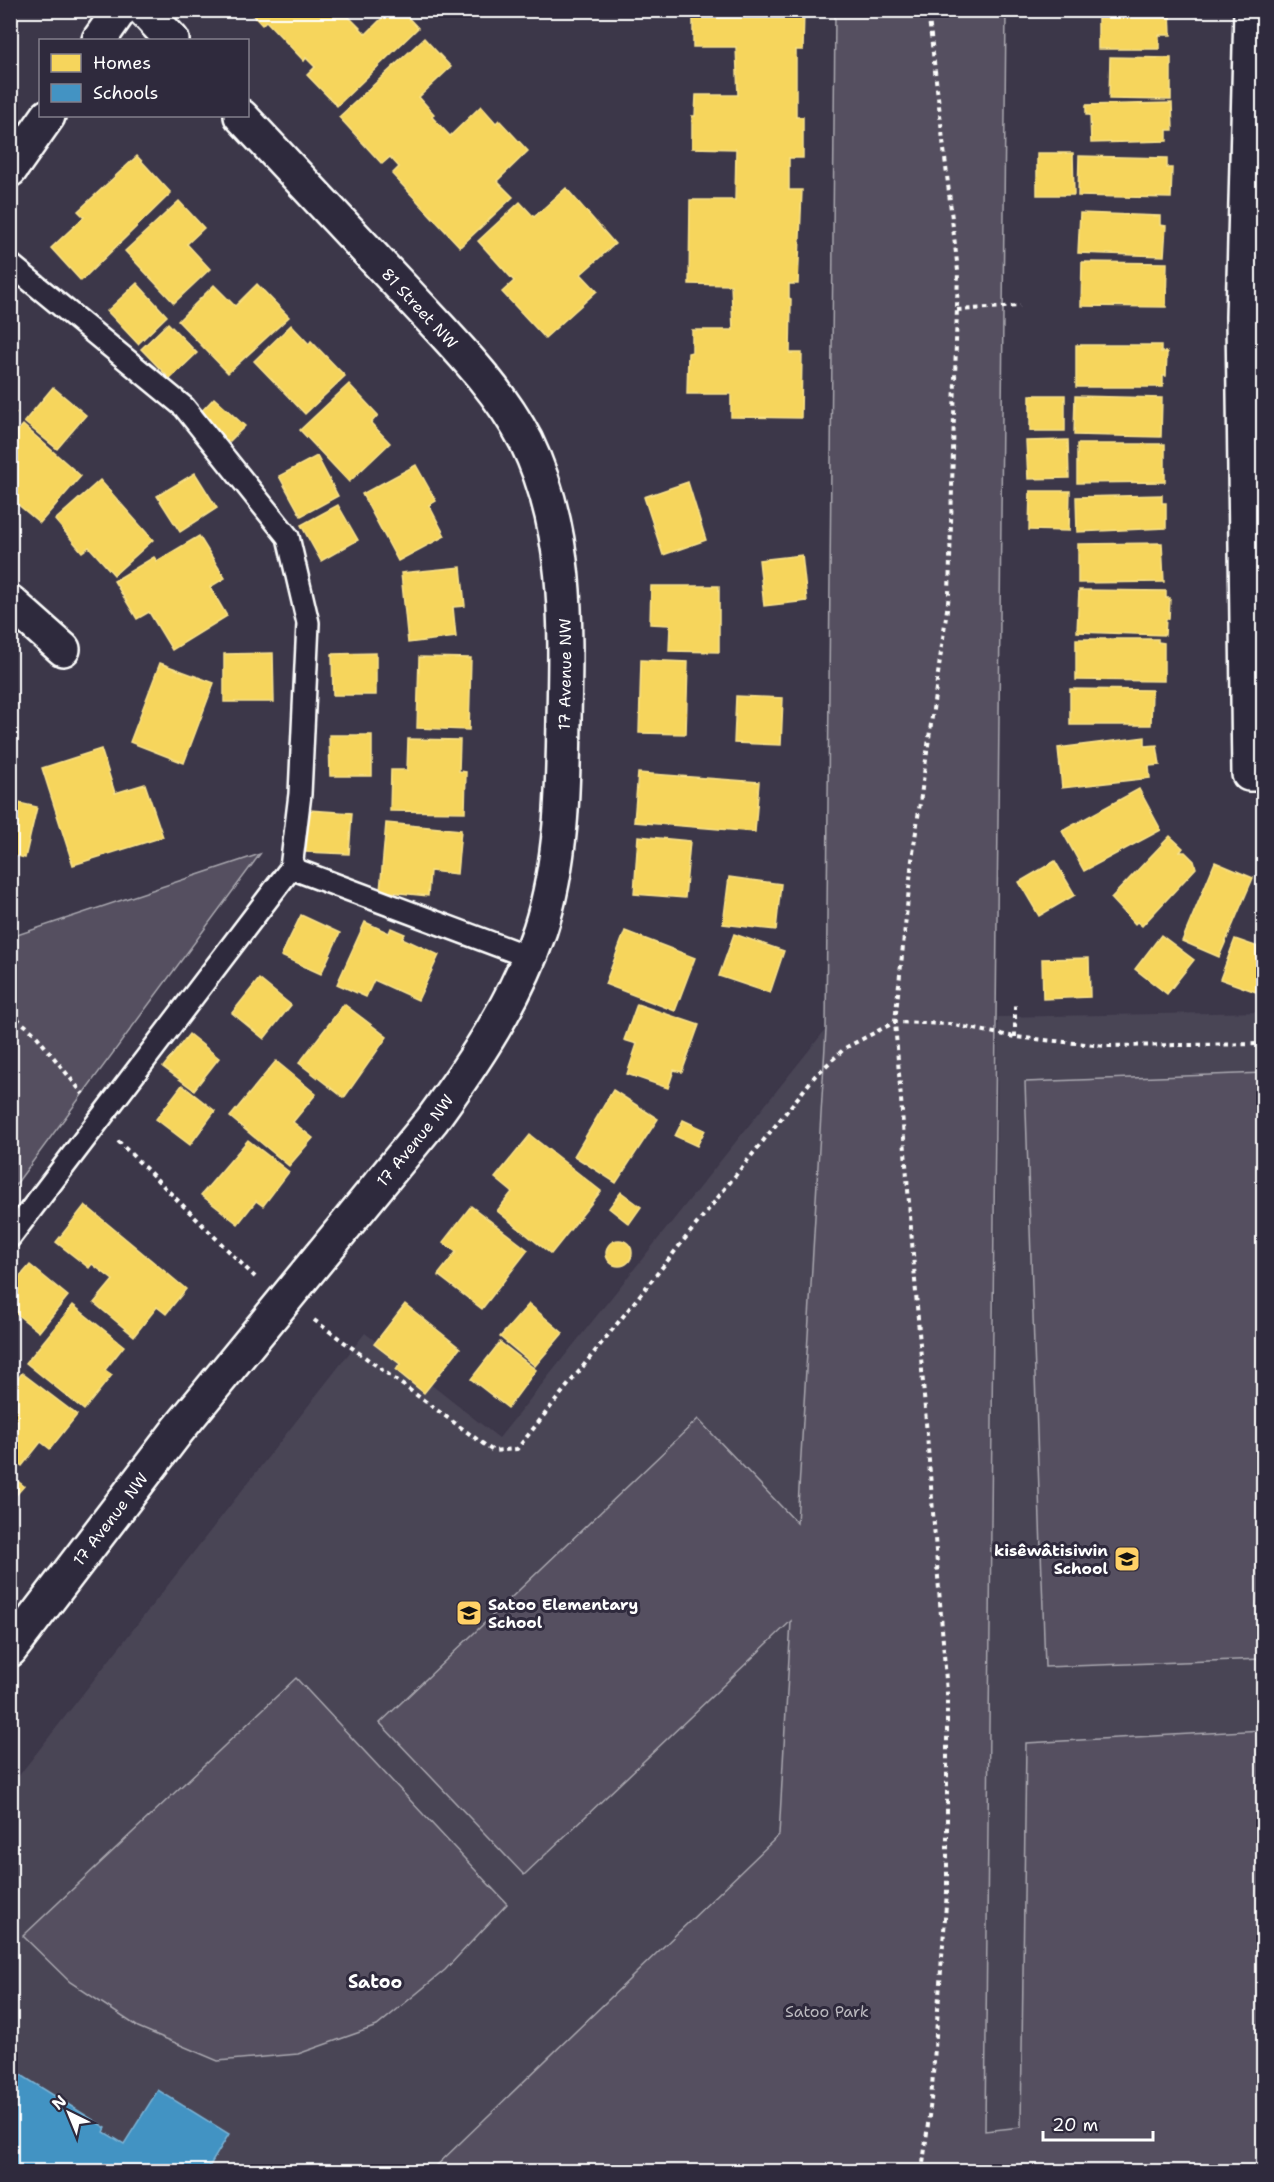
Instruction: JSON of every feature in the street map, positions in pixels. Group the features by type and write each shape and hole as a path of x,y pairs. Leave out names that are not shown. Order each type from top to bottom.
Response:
{"street":[{"path":"100,39 120,10"},
{"path":"144,10 171,39"},
{"path":"1251,10 1243,317 1256,774"},
{"path":"10,170 47,117"},
{"name":"81 Street NW","path":"243,117 482,376 525,440 543,484 555,528"},
{"name":"17 Avenue NW","path":"10,1650 178,1431 432,1120 468,1070 501,1017 540,930 551,888 559,837 563,783 565,627 564,584 555,528"},
{"path":"10,602 63,649"}],"lane":[{"path":"10,264 184,407 288,537 308,623 300,794 291,868 10,1237"},
{"path":"291,868 529,957"}],"path":[{"path":"922,2172 931,2100 947,1892 947,1692 895,1022 912,860 950,595 958,271 928,10"},
{"path":"957,310 1020,306"},
{"path":"1015,1037 1016,1003"},
{"path":"10,1012 35,1034 83,1094 99,1121 255,1277"},
{"path":"314,1320 493,1451 517,1449 815,1076 845,1048 895,1022 949,1024 1015,1037 1105,1046 1263,1044"}],"shaded area":[{"name":"kisêwâtisiwin School","path":"1263,1012 1263,2101 985,2132 998,1017"},
{"name":"Satoo Elementary School","path":"826,1029 779,1836 431,2171 11,2171 10,1787 365,1333 499,1438"}],"green space":[{"name":"Satoo Park","path":"835,11 1006,11 985,2131 1021,2127 1026,1743 1263,1730 1263,2171 431,2171 779,1835 791,1621 524,1875 380,1723 698,1419 797,1523 826,1029"},
{"path":"260,854 11,1191 11,937"},
{"path":"1263,1073 1263,1659 1045,1667 1025,1082"},
{"path":"296,1678 507,1904 445,1970 377,2026 298,2054 218,2061 138,2027 70,1982 23,1936"}],"building: Homes":[{"path":"248,10 338,10 341,14 344,12 366,34 390,10 401,10 418,28 337,106 307,75 315,67 306,58 304,61 266,21 262,25"},
{"path":"693,10 804,10 803,50 796,50 796,117 803,117 803,158 789,158 789,190 802,190 798,284 789,284 790,353 802,353 801,418 731,417 731,394 687,394 688,353 692,352 692,330 733,330 731,285 689,284 690,200 735,200 736,149 692,148 692,116 695,116 696,95 738,95 736,47 693,47"},
{"path":"1098,10 1170,10 1171,35 1159,35 1159,49 1098,49"},
{"path":"424,38 451,67 419,97 434,114 432,117 450,136 481,106 496,123 499,120 528,151 497,181 513,197 460,247 392,174 399,167 390,157 382,164 339,117"},
{"path":"1110,57 1171,58 1171,100 1109,99"},
{"path":"1172,103 1173,130 1167,130 1167,141 1091,143 1090,115 1086,115 1086,105"},
{"path":"1037,153 1073,153 1074,195 1037,195"},
{"path":"137,156 171,193 81,281 51,248 84,217 78,211"},
{"path":"1079,156 1167,158 1167,168 1172,168 1171,198 1078,196"},
{"path":"566,188 615,244 581,274 597,291 545,338 502,292 514,281 478,241 520,202 534,217"},
{"path":"179,201 204,228 187,244 210,269 174,303 125,251"},
{"path":"1080,213 1160,216 1160,225 1166,226 1164,256 1078,253"},
{"path":"1082,262 1167,263 1166,307 1081,306"},
{"path":"137,283 167,316 138,344 107,311"},
{"path":"257,284 289,317 228,373 178,321 214,285 235,306"},
{"path":"168,323 197,353 170,379 141,349"},
{"path":"291,325 309,344 311,341 345,376 305,414 254,361"},
{"path":"1076,345 1161,345 1161,352 1167,352 1163,387 1076,387"},
{"path":"349,384 378,415 371,423 390,443 349,482 300,430"},
{"path":"53,387 86,415 57,449 24,422"},
{"path":"1030,395 1065,395 1065,431 1030,431"},
{"path":"1075,396 1162,398 1161,437 1074,435"},
{"path":"214,398 245,426 224,447 194,419"},
{"path":"10,408 16,413 10,420"},
{"path":"23,425 81,476 40,523 10,498 10,439"},
{"path":"1068,440 1069,478 1028,479 1026,441"},
{"path":"1077,444 1165,444 1165,482 1077,483"},
{"path":"317,456 338,496 301,516 279,476"},
{"path":"416,465 436,501 429,505 445,536 398,561 362,494"},
{"path":"195,473 217,508 180,532 157,496"},
{"path":"100,480 153,540 114,575 89,547 82,552 55,520"},
{"path":"688,482 706,540 663,555 644,497"},
{"path":"1030,491 1070,491 1069,531 1029,530"},
{"path":"1162,495 1162,503 1166,503 1166,528 1077,532 1076,497"},
{"path":"338,505 358,540 321,561 301,525"},
{"path":"199,536 225,578 210,587 227,616 172,650 149,612 137,619 114,581 154,557 157,561"},
{"path":"1162,543 1164,582 1078,583 1078,544"},
{"path":"802,555 807,601 764,606 759,560"},
{"path":"461,567 465,606 453,607 456,637 408,643 401,573"},
{"path":"651,586 719,586 719,652 669,651 670,625 650,624"},
{"path":"1079,590 1166,591 1166,598 1170,598 1169,619 1166,619 1165,635 1077,632"},
{"path":"1076,639 1158,639 1158,642 1164,643 1164,681 1076,680"},
{"path":"273,653 274,702 224,702 224,654"},
{"path":"376,653 376,695 333,695 332,654"},
{"path":"419,657 471,658 469,730 417,728"},
{"path":"641,660 688,662 686,734 639,733"},
{"path":"160,663 214,683 184,763 130,742"},
{"path":"1070,689 1152,690 1151,725 1070,725"},
{"path":"736,696 783,698 781,745 734,743"},
{"path":"329,735 372,735 372,776 330,776"},
{"path":"1145,737 1145,746 1157,745 1160,765 1149,766 1150,778 1062,788 1058,748"},
{"path":"408,739 460,740 459,771 466,772 465,812 390,811 391,770 407,770"},
{"path":"101,749 115,793 145,784 163,837 73,865 42,768"},
{"path":"638,773 759,782 755,832 634,822"},
{"path":"10,782 15,783 10,801"},
{"path":"1139,789 1161,830 1084,871 1062,831"},
{"path":"10,801 37,807 25,858 10,854"},
{"path":"309,810 352,813 349,854 306,852"},
{"path":"386,823 461,830 457,874 430,871 428,896 380,891"},
{"path":"638,836 690,841 685,898 634,894"},
{"path":"1170,836 1183,848 1180,852 1185,852 1194,861 1196,868 1142,926 1137,922 1135,924 1111,898"},
{"path":"1055,861 1075,895 1039,916 1019,882"},
{"path":"1215,862 1253,878 1219,957 1182,941"},
{"path":"729,877 781,884 776,930 723,924"},
{"path":"301,915 340,933 321,974 281,956"},
{"path":"365,922 389,933 391,928 405,934 402,938 439,955 418,1000 374,980 366,997 337,984"},
{"path":"625,931 695,958 675,1011 605,984"},
{"path":"734,934 784,951 770,993 719,976"},
{"path":"1161,935 1194,960 1167,994 1135,969"},
{"path":"1235,939 1264,949 1264,980 1259,993 1220,979"},
{"path":"1089,958 1090,997 1043,999 1042,959"},
{"path":"259,979 291,1005 264,1039 232,1013"},
{"path":"344,1004 387,1037 344,1098 299,1063"},
{"path":"637,1004 699,1025 682,1072 674,1070 668,1088 627,1074 637,1044 624,1040"},
{"path":"189,1034 219,1058 194,1090 163,1067"},
{"path":"276,1061 316,1094 293,1122 313,1138 289,1166 230,1117"},
{"path":"182,1085 215,1111 190,1145 156,1119"},
{"path":"613,1090 658,1119 616,1183 574,1156"},
{"path":"683,1120 705,1130 697,1146 675,1136"},
{"path":"530,1135 601,1191 551,1254 497,1211 512,1192 495,1178"},
{"path":"248,1140 289,1172 263,1206 256,1201 238,1224 201,1195"},
{"path":"621,1192 641,1207 629,1224 609,1208"},
{"path":"85,1205 186,1289 166,1314 157,1307 134,1336 94,1303 113,1280 92,1264 89,1268 56,1242"},
{"path":"471,1206 528,1250 482,1309 438,1275 456,1252 443,1242"},
{"path":"619,1240 628,1244 632,1253 628,1262 619,1266 610,1262 606,1253 610,1244"},
{"path":"30,1265 68,1296 39,1332 10,1309 10,1288"},
{"path":"405,1304 460,1348 424,1393 396,1370 400,1364 374,1344"},
{"path":"529,1304 563,1333 535,1366 500,1337"},
{"path":"73,1305 124,1346 105,1370 112,1375 84,1410 26,1363"},
{"path":"500,1342 536,1370 508,1408 471,1379"},
{"path":"22,1373 77,1415 50,1449 41,1442 22,1466 10,1457 10,1388"},
{"path":"10,1475 24,1486 10,1502"}],"building: Schools":[{"path":"10,2068 106,2128 104,2132 124,2144 158,2090 229,2134 206,2172 10,2172"}],"place":[{"name":"kisêwâtisiwin School","path":"1127,1559"},
{"name":"Satoo Elementary School","path":"469,1613"}],"district":[{"name":"Satoo","path":"375,1982"}]}
